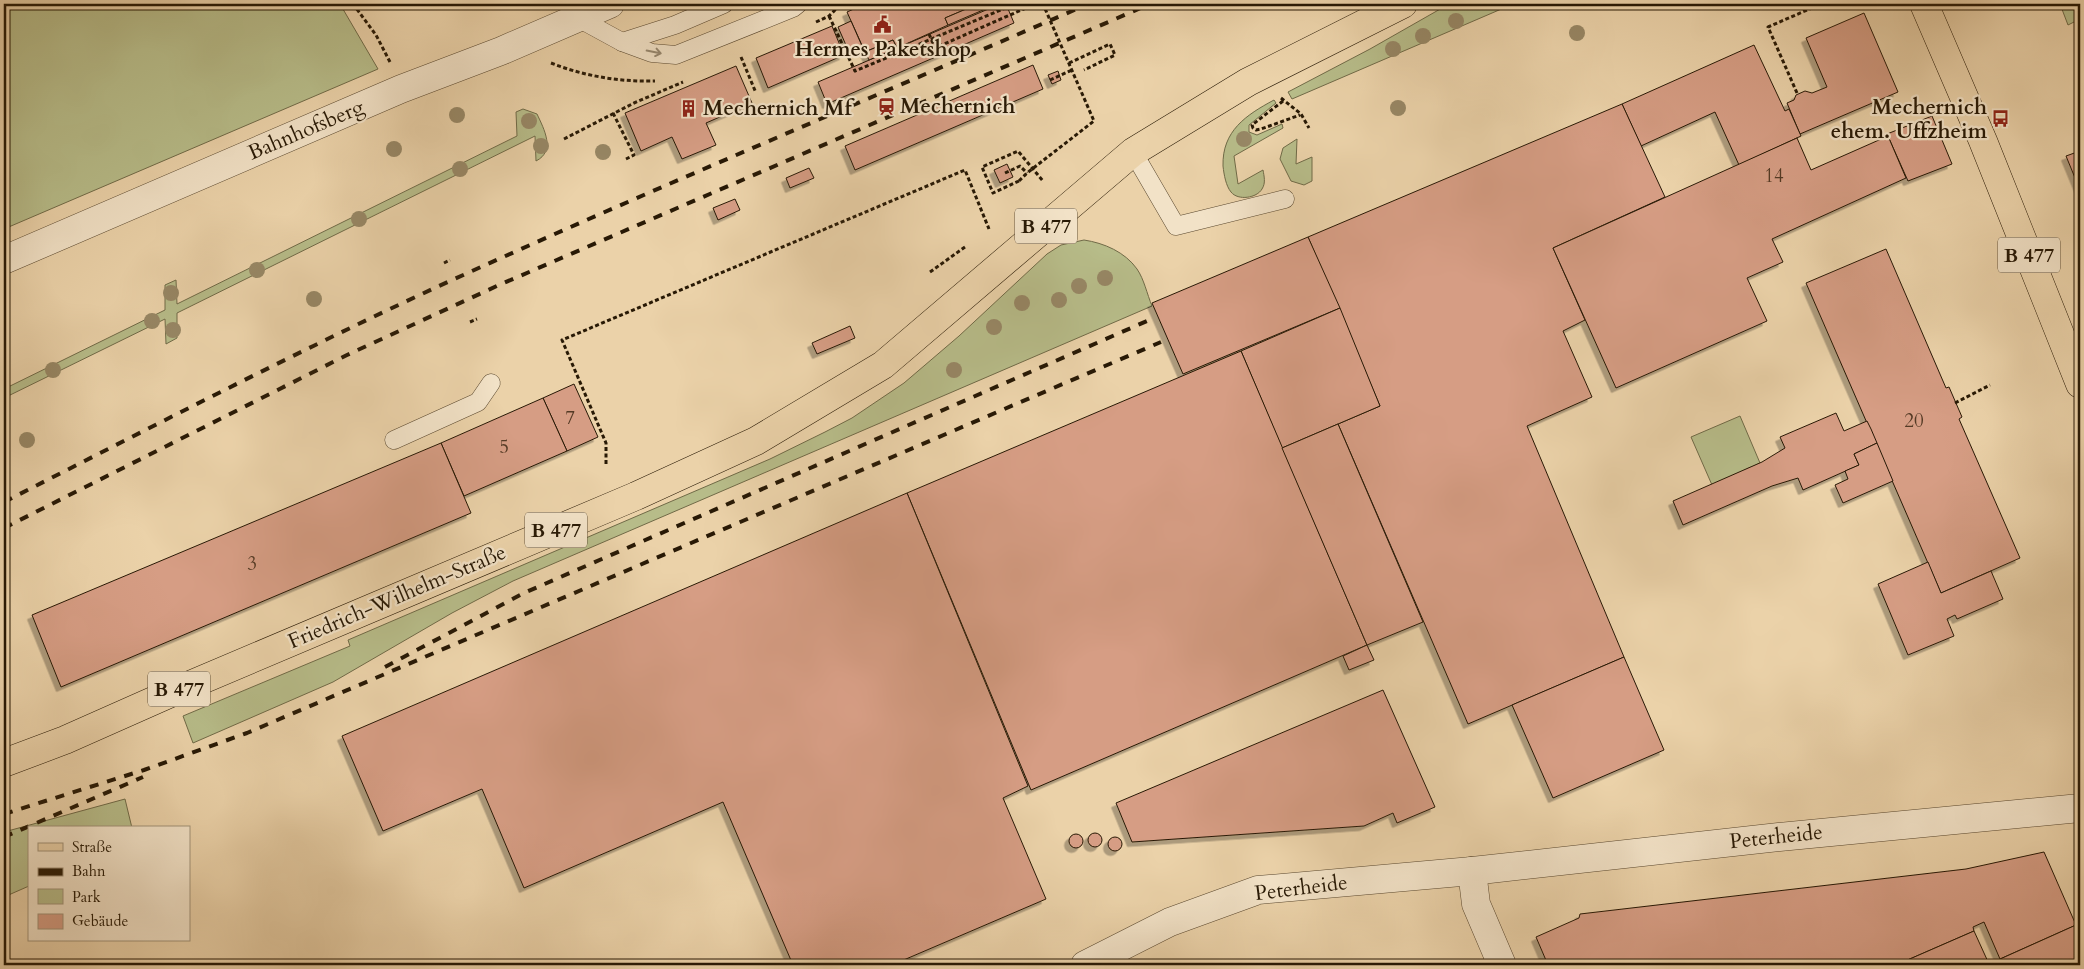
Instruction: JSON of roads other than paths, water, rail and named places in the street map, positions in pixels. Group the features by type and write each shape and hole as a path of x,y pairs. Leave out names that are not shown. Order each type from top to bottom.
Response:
{"main road":[{"name":"Friedrich-Wilhelm-Straße","path":"4,763 65,740 170,693 636,496 756,441 884,365 1133,152 1248,82 1403,4"},
{"name":"B 477","path":"1924,4 1983,141 2080,384"}],"street":[{"name":"Bahnhofsberg","path":"4,260 401,89 501,51 610,4"},
{"name":"Peterheide","path":"1085,965 1170,922 1258,890 1472,871 1779,836 2080,808"},
{"path":"1472,871 1476,904 1502,965"}],"lane":[{"path":"622,42 675,25 724,4"},
{"path":"578,18 622,42 652,53 676,55 731,34 798,4"},
{"path":"1133,152 1176,226 1285,199"},
{"path":"394,440 478,402 491,383"}],"railway":[{"path":"4,502 275,365 439,286 682,178 1088,4"},
{"path":"4,528 347,355 499,285 1150,4"},
{"path":"385,667 524,593 1147,321"},
{"path":"4,814 144,770 247,733 1161,342"},
{"path":"29,826 143,777"},
{"path":"4,837 28,827"}],"place":[{"name":"Hermes Paketshop","path":"883,24"},
{"name":"Mechernich","path":"886,106"},
{"name":"Mechernich Mf","path":"689,108"},
{"name":"Mechernich ehem. Uffzheim","path":"2001,119"}]}
